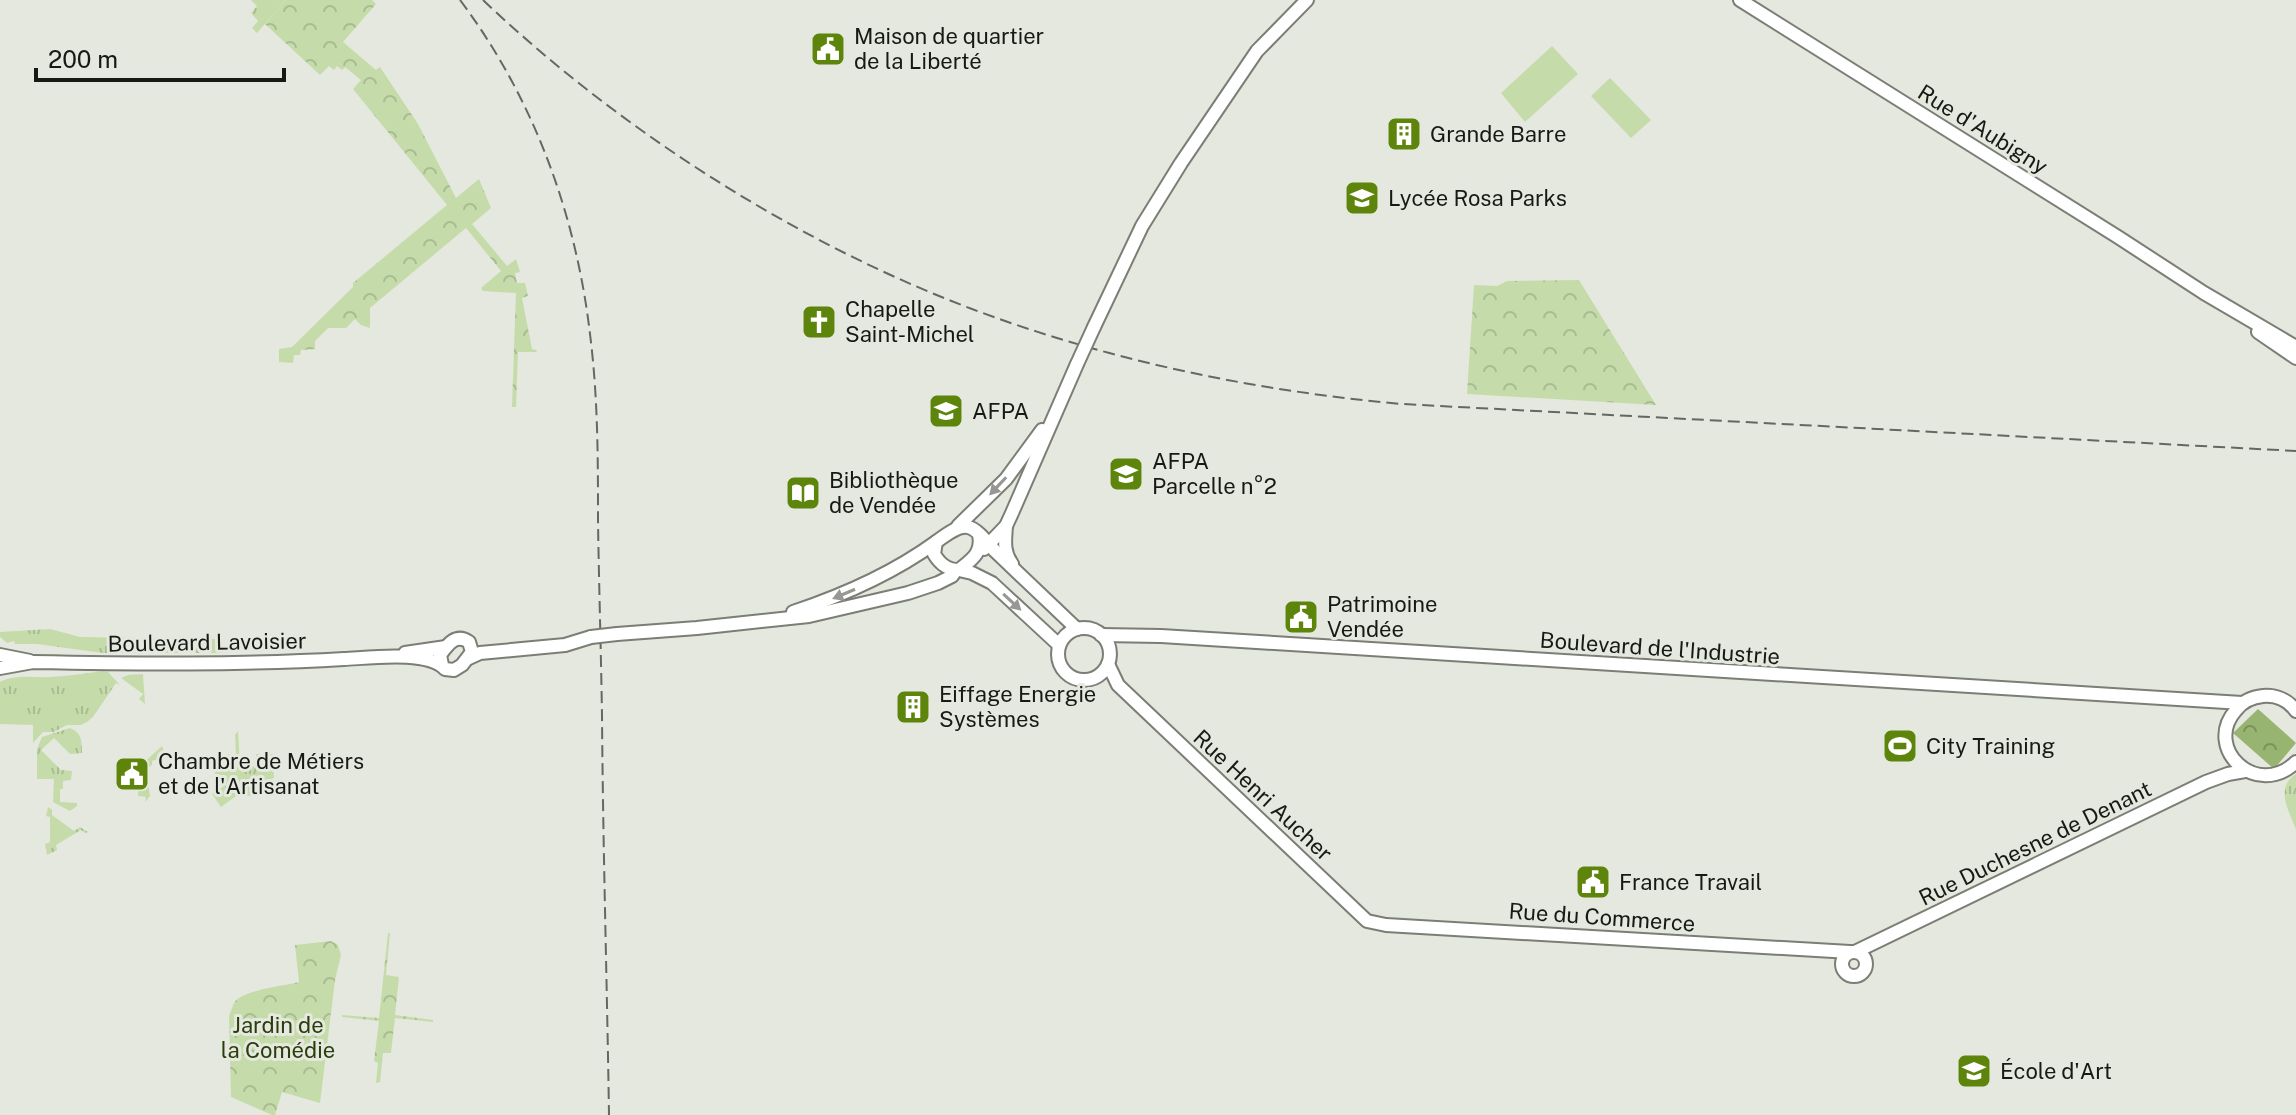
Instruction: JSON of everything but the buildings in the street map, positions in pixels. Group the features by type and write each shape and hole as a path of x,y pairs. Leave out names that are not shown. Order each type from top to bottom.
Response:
{"main road":[{"path":"1015,570 1004,546 1006,526 1148,213 1257,51 1307,0"},
{"name":"Rue d'Aubigny","path":"1740,0 2118,237 2296,358"},
{"name":"Rue d'Aubigny","path":"2204,293 2296,347"},
{"path":"1059,645 992,583 972,573 946,568 934,554 936,542 985,501 1021,460 1061,399"},
{"path":"958,526 967,526 984,540 1077,629"},
{"path":"957,570 976,556 984,540 1006,526"},
{"name":"Boulevard Lavoisier","path":"775,618 840,596 886,575 936,542"},
{"name":"Boulevard Lavoisier","path":"381,657 446,647 458,638 488,645 809,616 908,593 938,583 957,570"},
{"path":"1109,659 1106,641 1086,628 1070,632 1059,645 1058,657 1064,672 1077,680 1093,679 1105,670 1121,641 1130,635"},
{"name":"Boulevard de l'Industrie","path":"1101,635 2187,701 2242,703 2270,696 2283,699 2296,710"},
{"name":"Boulevard Lavoisier","path":"0,668 33,662 233,663 381,657 423,658 454,670 480,653 565,645 591,637"},
{"path":"469,642 472,647 469,658"},
{"path":"442,665 440,655 446,647"},
{"name":"Boulevard Lavoisier","path":"0,655 33,662"},
{"name":"Rue Henri Aucher","path":"1109,659 1118,685 1367,921 1386,925"},
{"name":"Rue Henri Aucher","path":"1093,679 1118,685"},
{"name":"Boulevard de l'Industrie","path":"2187,701 2213,709 2227,725"},
{"path":"2206,782 2219,770 2227,747 2227,725 2242,703"},
{"path":"2227,747 2245,771"},
{"name":"Rue Duchesne de Denant","path":"1853,952 2206,782 2245,771 2273,776 2283,773 2296,762"},
{"name":"Rue du Commerce","path":"1386,925 1853,952"},
{"path":"1866,964 1862,954 1853,952 1844,957 1842,964 1846,973 1853,976 1861,974 1866,964 1870,954 1882,939"},
{"name":"Rue du Commerce","path":"1815,950 1842,964"}],"green space":[{"path":"251,0 286,0 257,33 252,28 258,21 251,13 257,6"},
{"path":"286,0 372,0 376,4 343,42 376,70 380,67 418,124 456,198 479,179 491,208 472,224 507,266 516,259 520,272 515,273 517,283 525,283 528,296 522,298 532,349 537,352 518,352 516,407 512,407 516,293 483,291 481,288 501,271 466,228 370,308 370,328 355,319 346,328 328,328 315,341 315,349 301,350 300,355 294,355 293,363 279,362 279,349 292,347 353,287 353,283 447,205 353,89 361,80 345,67 342,70 337,66 334,70 329,66 320,75 265,24"},
{"path":"1552,46 1578,74 1525,122 1501,93"},
{"path":"1610,78 1651,120 1631,138 1591,96"},
{"path":"1579,280 1656,405 1467,394 1474,285 1497,286 1507,281"},
{"path":"50,629 80,637 223,639 223,653 103,653 15,644 14,641 7,643 0,637 0,632"},
{"path":"108,672 120,685 116,683 87,722 67,725 54,732 43,732 33,743 33,725 0,724 0,682 18,677 56,677"},
{"path":"143,674 145,704 139,699 143,694 121,678"},
{"path":"2258,709 2296,743 2274,769 2233,733"},
{"path":"70,728 80,738 82,753 70,754 54,738 41,750 61,770 72,771 71,780 63,781 63,789 60,789 60,802 77,803 70,811 53,802 54,779 37,779 37,749 42,737"},
{"path":"238,731 240,765 256,767 256,754 273,754 274,778 268,780 270,795 236,796 221,807 212,794 223,787 208,761 193,762 179,771 178,766 192,758 236,754 235,735"},
{"path":"162,746 165,754 152,761 146,770 150,796 145,802 146,797 138,796 139,767"},
{"path":"2296,774 2296,829 2285,792 2286,785"},
{"path":"48,807 52,815 74,831 80,827 88,832 81,830 56,845 57,850 47,855 45,844 50,842 50,817 46,816"},
{"path":"388,933 386,975 399,977 395,1015 433,1022 395,1018 391,1053 383,1053 380,1082 376,1083 378,1063 374,1061 379,1021 342,1015 379,1018"},
{"name":"Jardin de la Comédie","path":"331,941 338,945 341,955 335,980 320,1103 282,1092 275,1115 272,1115 231,1097 229,1016 234,1003 254,992 299,982 295,945"}],"railway":[{"path":"460,0 509,76 547,158 574,245 590,334 598,451 609,1115"},
{"path":"483,0 592,94 712,178 776,216 840,251 972,309 1130,358 1238,382 1402,404 2296,451"}],"place":[{"name":"Maison de quartier de la Liberté","path":"828,49"},
{"name":"Grande Barre","path":"1404,134"},
{"name":"Lycée Rosa Parks","path":"1362,198"},
{"name":"Chapelle Saint-Michel","path":"819,322"},
{"name":"AFPA","path":"946,411"},
{"name":"AFPA Parcelle n°2","path":"1126,474"},
{"name":"Bibliothèque de Vendée","path":"803,493"},
{"name":"Patrimoine Vendée","path":"1301,617"},
{"name":"Eiffage Energie Systèmes","path":"913,707"},
{"name":"City Training","path":"1900,746"},
{"name":"Chambre de Métiers et de l'Artisanat","path":"132,774"},
{"name":"France Travail","path":"1593,882"},
{"name":"École d'Art","path":"1974,1071"}]}
